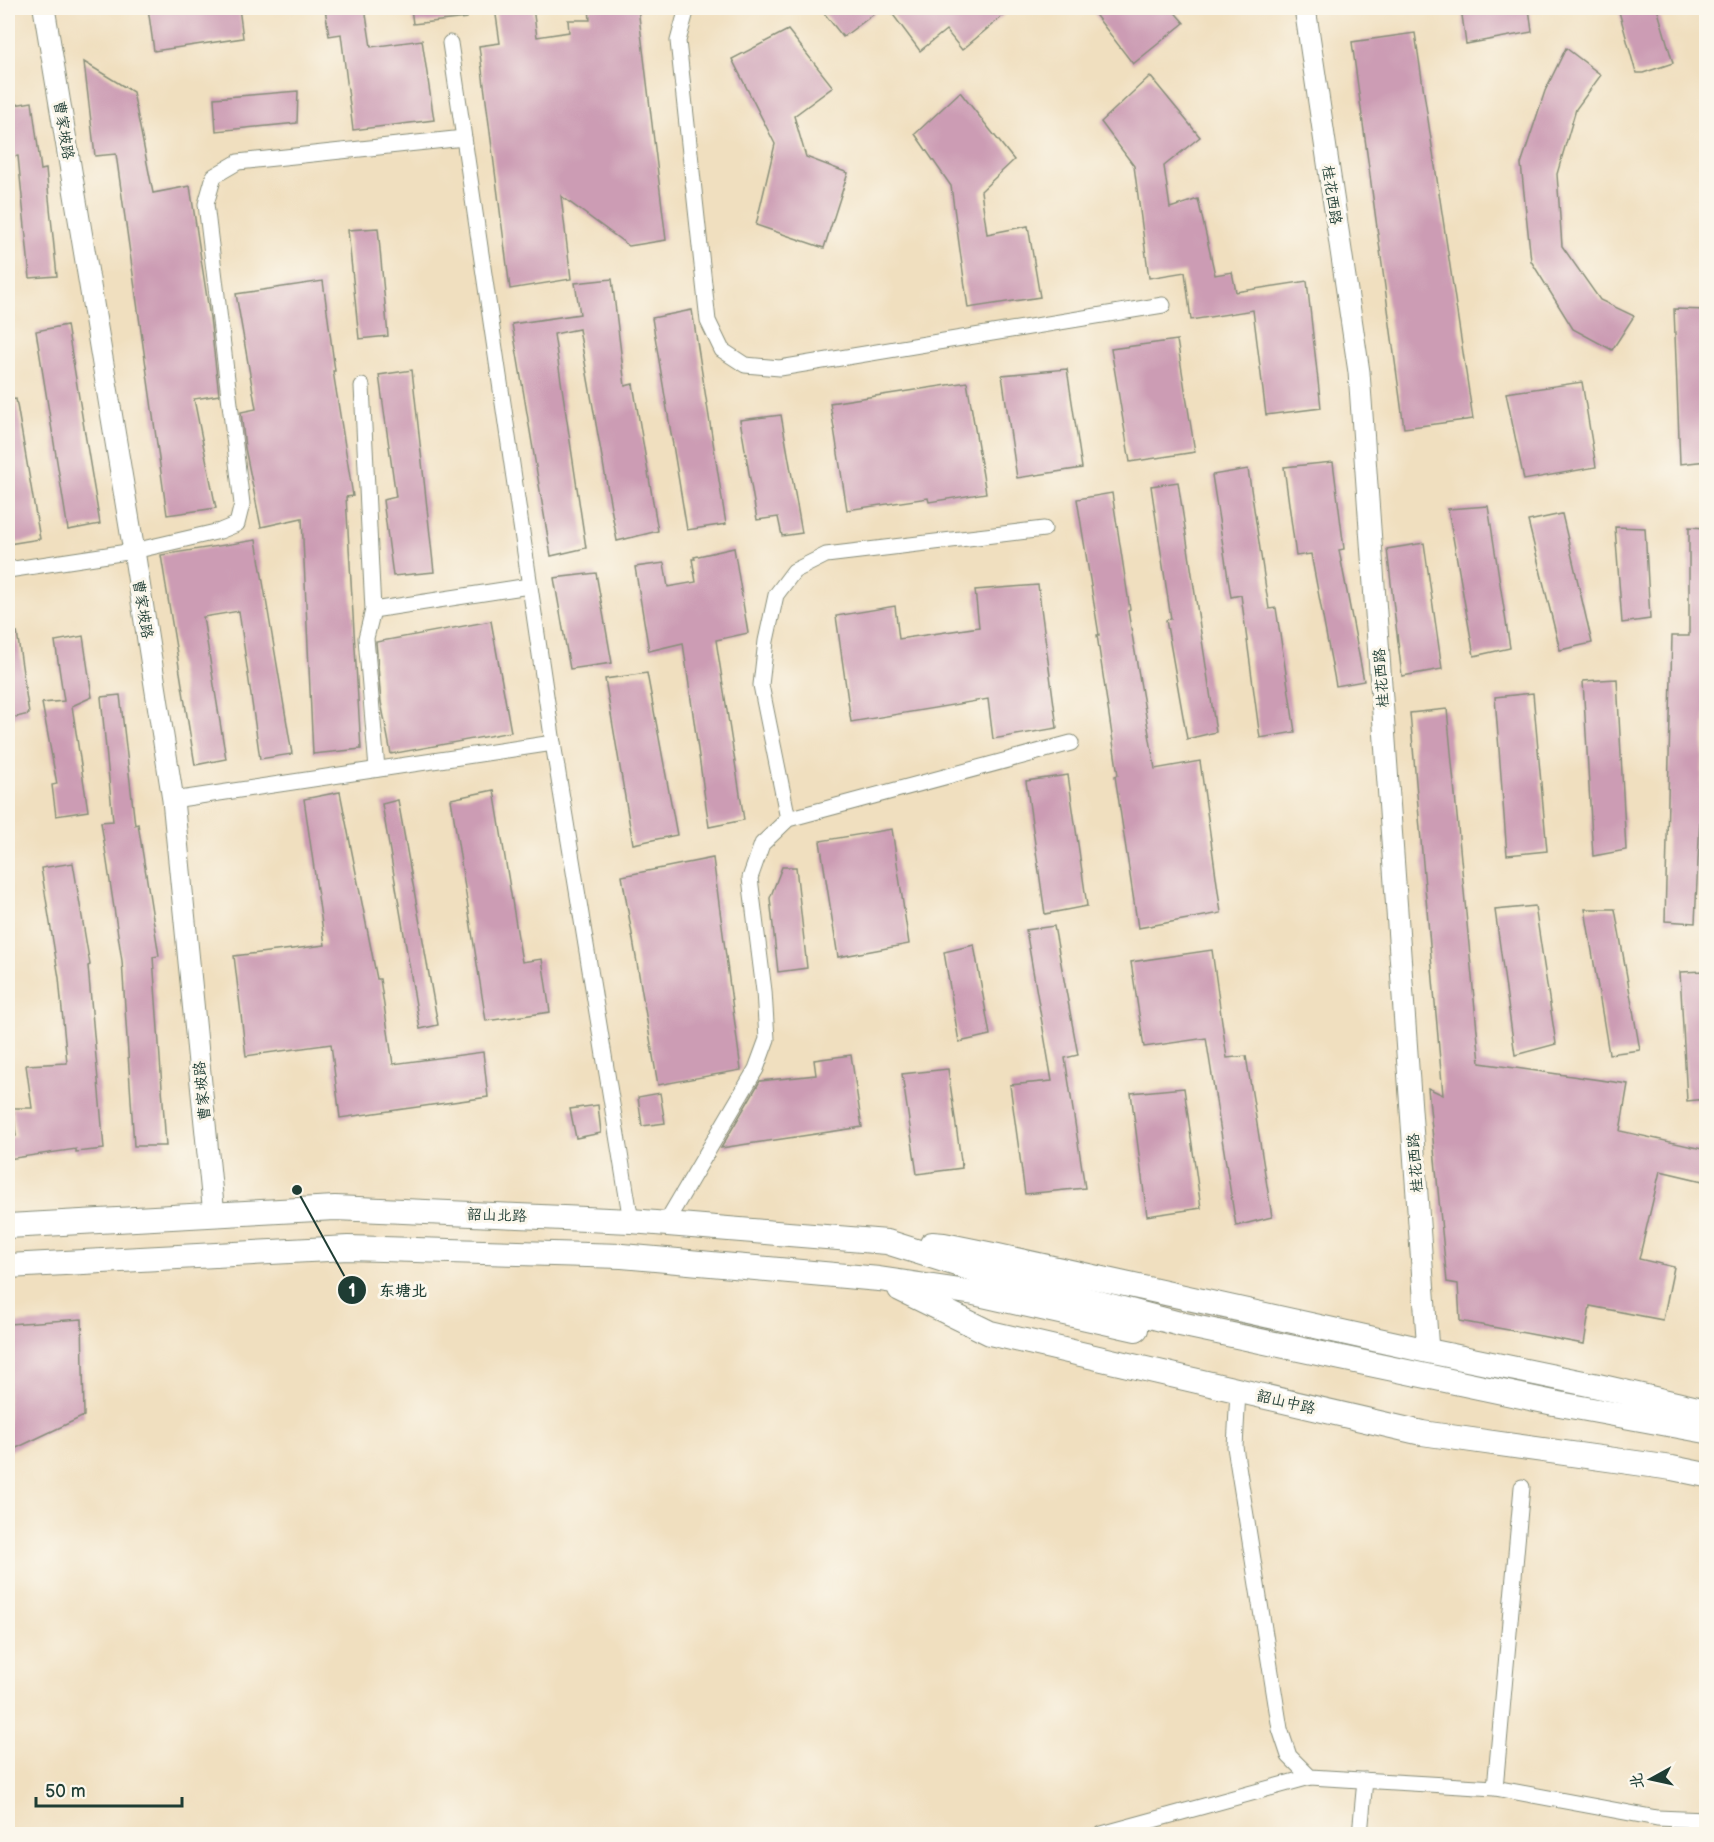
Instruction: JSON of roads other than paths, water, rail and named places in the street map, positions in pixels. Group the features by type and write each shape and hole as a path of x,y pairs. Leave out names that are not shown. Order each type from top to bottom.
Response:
{"main road":[{"name":"韶山北路","path":"8,1226 335,1208 631,1221 887,1242 978,1283"},
{"path":"887,1242 944,1245 998,1256 1707,1411"},
{"path":"8,1266 348,1248 622,1256 879,1279 978,1283 1554,1403 1707,1431"},
{"name":"韶山中路","path":"879,1279 990,1333 1422,1433 1672,1468 1707,1475"},
{"path":"978,1283 1177,1338 1552,1417 1707,1445"}],"street":[{"name":"曹家坡路","path":"44,8 173,800 214,1215"},
{"path":"687,8 678,41 708,321 722,350 745,365 780,368 1163,305"},
{"name":"桂花西路","path":"1305,8 1359,372 1428,1351"},
{"path":"450,43 552,743 631,1221"},
{"path":"8,570 134,551 220,531 237,524 242,504 206,204 214,176 238,162 464,138"},
{"path":"363,386 373,610 366,638 377,770"},
{"path":"788,819 761,685 766,641 776,595 794,571 826,555 1044,529"},
{"path":"373,610 530,586"},
{"path":"665,1224 756,1069 767,1039 764,991 750,878 762,844 788,819 1071,742"},
{"path":"173,800 552,743"},
{"path":"1238,1391 1235,1446 1280,1729 1289,1756 1310,1777"},
{"path":"1659,1400 1707,1398"},
{"path":"1672,1468 1707,1485"},
{"path":"1495,1788 1522,1486"},
{"path":"1102,1834 1310,1777 1495,1788 1657,1818 1707,1820"},
{"path":"1360,1834 1365,1780"}],"place":[{"name":"东塘北","path":"297,1190"}]}
